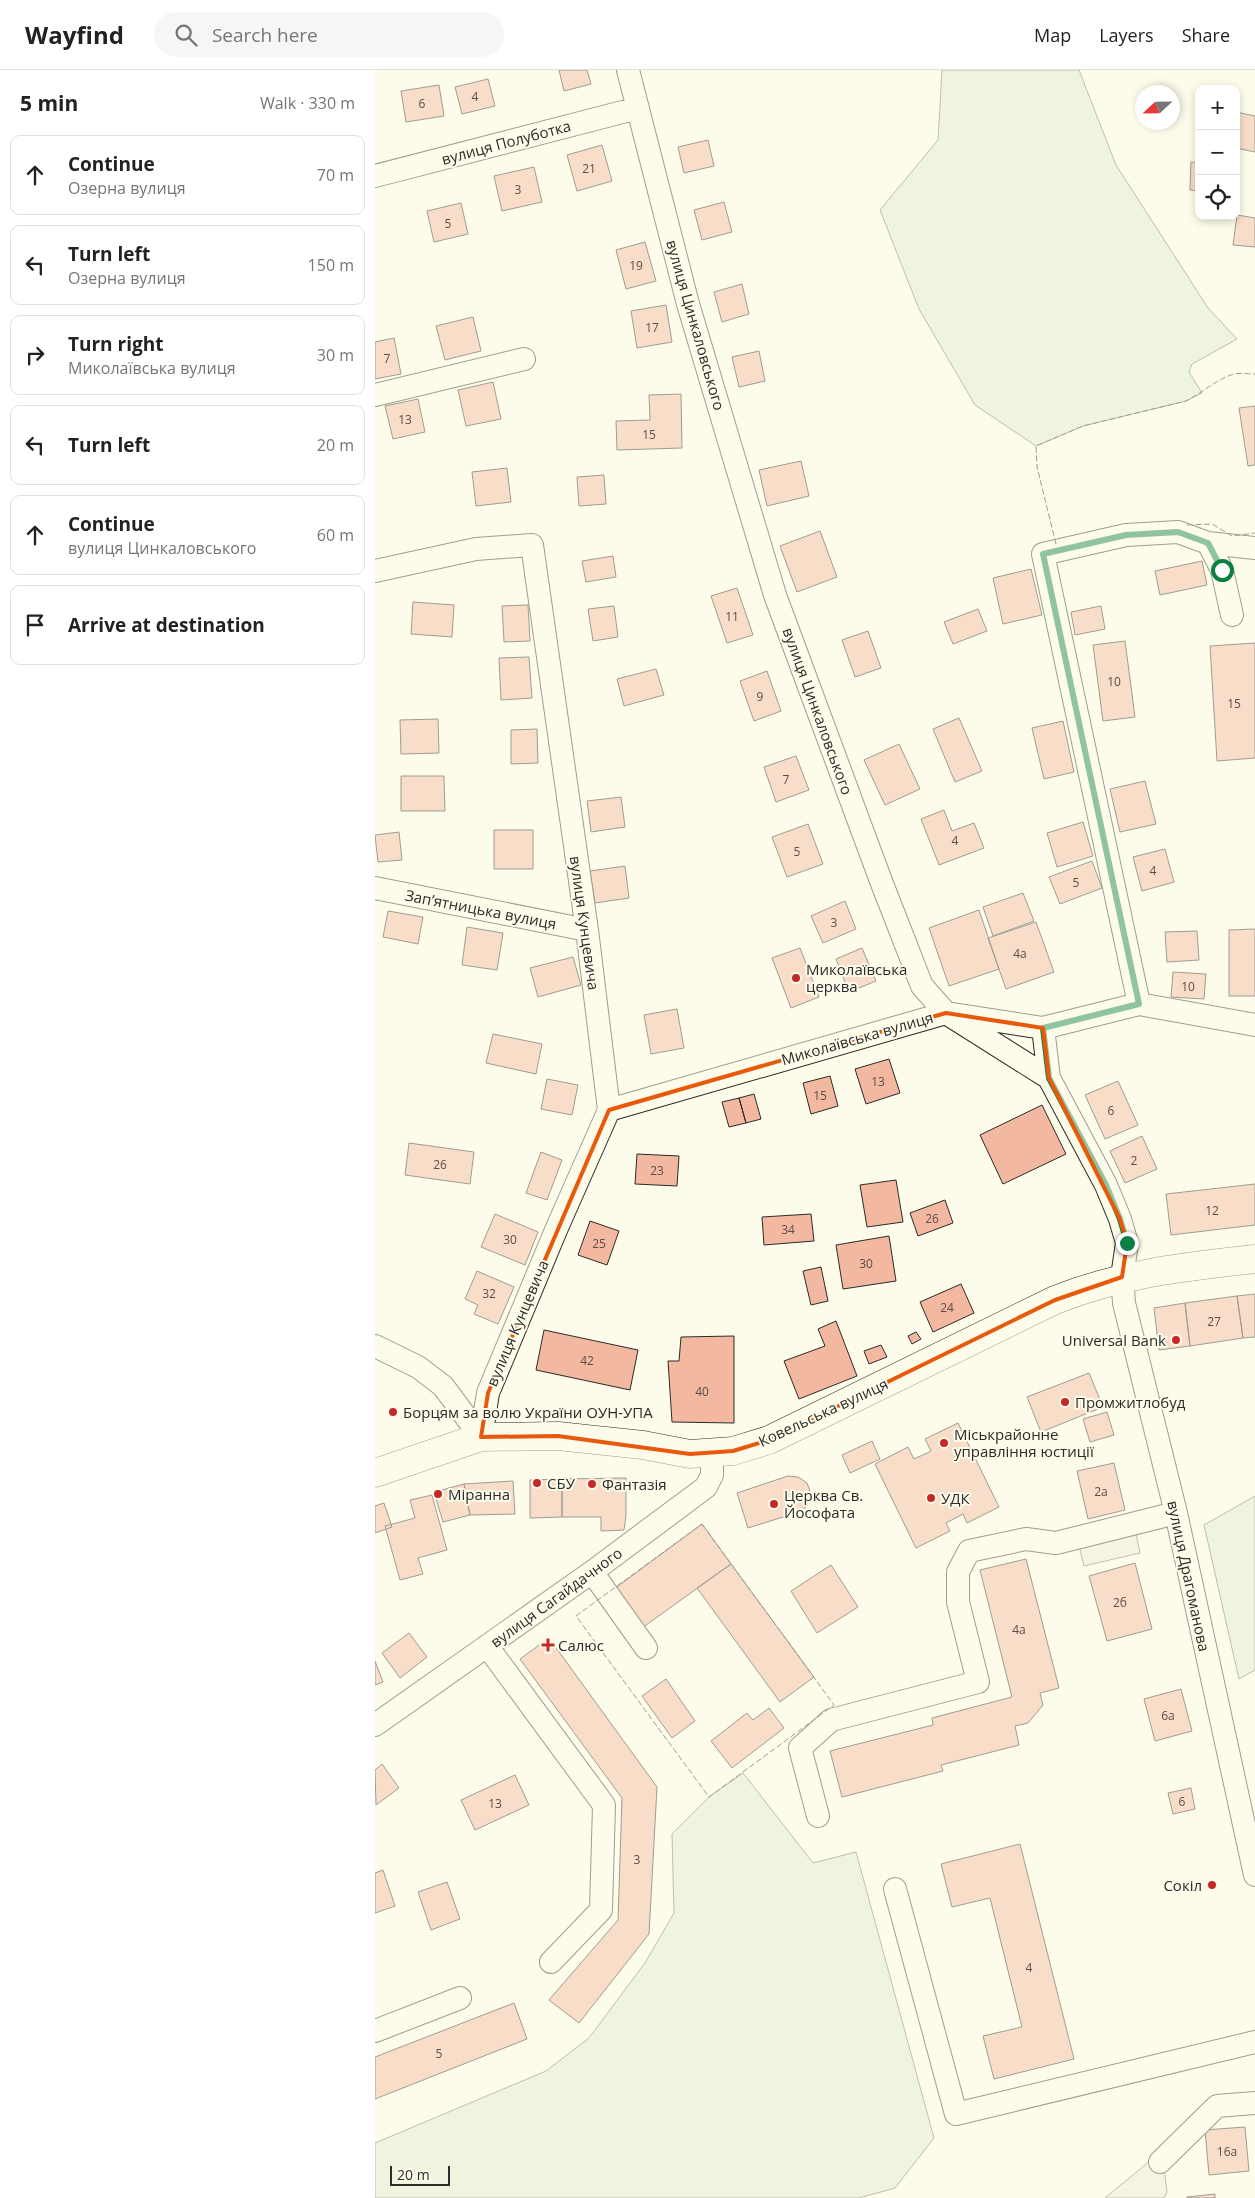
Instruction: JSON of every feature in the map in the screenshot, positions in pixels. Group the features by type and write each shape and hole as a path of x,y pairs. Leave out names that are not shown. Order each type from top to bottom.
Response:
{"main road":[{"name":"Ковельська вулиця","path":"375,1473 481,1437 558,1436 643,1445 690,1454 733,1451 769,1440 1055,1300 1089,1286 1122,1277 1255,1259"}],"street":[{"name":"вулиця Цинкаловського","path":"628,70 688,304 775,595 881,882 922,986 946,1013 1049,1078 1106,1185 1120,1219 1127,1243 1122,1277"},
{"name":"вулиця Полуботка","path":"375,176 637,108"},
{"path":"375,395 524,359"},
{"path":"1139,1004 1043,554 1126,535 1178,532 1208,543 1255,548"},
{"path":"1208,543 1222,570 1232,615"},
{"name":"вулиця Кунцевича","path":"375,571 476,549 532,546 587,930 609,1110 488,1392 481,1437"},
{"name":"Запʼятницька вулиця","path":"375,888 587,930"},
{"name":"Миколаївська вулиця","path":"609,1110 946,1013 1043,1028 1139,1004 1255,1025"},
{"path":"1043,1028 1049,1078"},
{"name":"вулиця Драгоманова","path":"1122,1277 1124,1303 1176,1514 1255,1875"},
{"path":"375,1346 418,1367 443,1386 481,1437"},
{"name":"вулиця Сагайдачного","path":"375,1725 592,1572 706,1487 712,1475 713,1452"},
{"path":"818,1816 800,1748 831,1720 978,1682 958,1602 958,1572 969,1552 1026,1540 1056,1544 1176,1514"},
{"path":"592,1572 646,1648"},
{"path":"487,1646 604,1805 601,1910 551,1962"},
{"path":"895,1888 957,2114 1255,2042"},
{"path":"375,2031 460,1998"},
{"path":"1160,2162 1217,2106 1255,2103"}],"highlighted area":[{"path":"946,1013 1043,1028 1049,1078 1120,1219 1127,1243 1122,1277 1055,1300 769,1440 733,1451 690,1454 558,1436 481,1437 488,1393 609,1110"}],"green space":[{"path":"942,70 1079,70 1116,165 1208,308 1237,339 1192,364 1189,372 1202,393 1186,401 1083,426 1036,446 975,405 919,309 880,210 938,140"},
{"path":"1255,1496 1255,1670 1239,1679 1204,1525"},
{"path":"743,1773 813,1863 856,1852 934,2138 895,2188 859,2198 375,2198 375,2143 546,2071 589,2038 645,1963 674,1913 672,1834 709,1797"}],"shaded area":[{"path":"1134,1524 1140,1553 1084,1566 1077,1538"},
{"path":"1156,2156 1164,2168 1167,2192 1164,2198 1105,2198"}],"building":[{"path":"559,70 587,70 591,84 564,91"},
{"path":"488,79 495,106 462,114 455,87"},
{"path":"439,85 444,116 406,122 401,91"},
{"path":"1240,113 1255,116 1255,152 1240,149"},
{"path":"708,140 714,166 684,173 678,147"},
{"path":"602,145 612,181 577,191 567,155"},
{"path":"1191,162 1195,162 1195,191 1190,190"},
{"path":"534,167 542,202 502,211 494,176"},
{"path":"724,202 732,232 702,240 694,210"},
{"path":"461,203 468,234 434,242 427,211"},
{"path":"1240,216 1255,218 1255,247 1233,245 1236,220 1240,220"},
{"path":"645,242 656,281 626,289 616,250"},
{"path":"742,284 749,314 722,322 714,292"},
{"path":"666,305 672,342 637,348 631,311"},
{"path":"473,317 481,351 445,360 436,326"},
{"path":"394,338 401,374 375,379 375,342"},
{"path":"759,351 765,381 739,387 732,357"},
{"path":"493,382 501,419 466,426 458,390"},
{"path":"681,394 682,448 617,450 616,421 650,420 649,395"},
{"path":"418,399 425,432 393,439 385,406"},
{"path":"1255,406 1255,465 1248,466 1239,408"},
{"path":"801,461 809,496 767,506 759,470"},
{"path":"507,468 511,502 476,506 472,472"},
{"path":"604,475 606,504 579,506 577,477"},
{"path":"820,531 837,577 797,592 780,546"},
{"path":"613,556 616,577 586,582 582,561"},
{"path":"1202,561 1207,585 1160,595 1155,571"},
{"path":"1031,569 1042,615 1003,624 993,578"},
{"path":"737,588 753,635 727,643 711,596"},
{"path":"413,602 454,605 452,637 411,634"},
{"path":"528,605 530,641 504,642 502,606"},
{"path":"614,606 618,637 593,641 588,609"},
{"path":"1101,606 1105,629 1075,635 1071,612"},
{"path":"978,609 987,631 953,644 944,622"},
{"path":"868,631 881,668 855,677 842,640"},
{"path":"1125,641 1135,717 1103,721 1093,645"},
{"path":"1255,643 1255,758 1217,761 1210,646"},
{"path":"529,657 532,698 501,700 499,658"},
{"path":"656,669 664,695 624,706 617,679"},
{"path":"767,671 781,711 754,721 740,681"},
{"path":"959,718 982,771 955,782 933,729"},
{"path":"438,719 439,753 401,754 400,720"},
{"path":"1063,721 1074,772 1044,779 1032,728"},
{"path":"537,729 538,763 511,764 511,730"},
{"path":"899,744 920,789 885,805 864,760"},
{"path":"796,756 809,790 776,802 764,767"},
{"path":"401,776 444,776 445,811 401,811"},
{"path":"1145,781 1156,824 1120,832 1110,789"},
{"path":"621,797 625,827 591,832 587,801"},
{"path":"944,810 952,831 974,823 984,848 939,865 921,819"},
{"path":"1083,822 1093,856 1057,867 1047,833"},
{"path":"808,824 823,864 787,877 772,837"},
{"path":"494,830 533,830 533,869 494,869"},
{"path":"399,832 402,860 378,862 375,835"},
{"path":"1165,849 1174,882 1142,891 1133,857"},
{"path":"1092,861 1102,888 1060,904 1049,877"},
{"path":"625,866 629,898 595,903 590,871"},
{"path":"1023,893 1034,921 993,936 983,907"},
{"path":"845,901 856,929 823,943 811,916"},
{"path":"979,910 999,969 949,986 929,928"},
{"path":"388,911 423,917 418,944 383,937"},
{"path":"1036,922 1054,972 1006,989 988,938"},
{"path":"467,927 503,933 497,970 462,965"},
{"path":"1255,929 1255,996 1229,996 1229,930"},
{"path":"1197,931 1199,960 1167,962 1165,932"},
{"name":"Миколаївська церква","path":"800,948 819,997 791,1008 772,958"},
{"path":"862,948 876,981 849,992 836,959"},
{"path":"573,957 581,985 538,997 530,968"},
{"path":"1173,972 1206,974 1204,999 1171,997"},
{"path":"677,1009 684,1048 651,1054 644,1015"},
{"path":"493,1034 542,1044 536,1074 486,1063"},
{"path":"889,1059 900,1093 866,1104 855,1069"},
{"path":"830,1076 838,1106 811,1114 803,1083"},
{"path":"547,1079 578,1085 572,1115 541,1109"},
{"path":"1118,1081 1138,1125 1105,1139 1085,1095"},
{"path":"754,1094 761,1119 746,1123 739,1098"},
{"path":"739,1098 746,1123 729,1127 722,1102"},
{"path":"1042,1105 1066,1154 1003,1184 980,1135"},
{"path":"1142,1136 1157,1169 1125,1183 1110,1151"},
{"path":"409,1143 474,1152 470,1184 405,1175"},
{"path":"541,1152 562,1160 547,1200 526,1193"},
{"path":"637,1154 679,1156 677,1186 635,1184"},
{"path":"896,1180 903,1222 867,1227 860,1185"},
{"path":"1255,1184 1255,1225 1171,1235 1166,1194"},
{"path":"945,1200 953,1223 918,1236 910,1213"},
{"path":"495,1214 538,1232 525,1265 481,1247"},
{"path":"811,1214 814,1241 764,1245 762,1217"},
{"path":"590,1221 619,1231 607,1265 578,1255"},
{"path":"889,1236 896,1281 843,1289 836,1245"},
{"path":"821,1267 828,1301 811,1305 803,1271"},
{"path":"477,1271 514,1287 498,1324 474,1314 478,1305 465,1299"},
{"path":"961,1284 974,1313 933,1332 920,1302"},
{"path":"1255,1294 1255,1337 1243,1338 1237,1296"},
{"path":"1237,1296 1243,1338 1190,1346 1185,1303"},
{"path":"1185,1303 1190,1346 1159,1350 1154,1308"},
{"path":"836,1321 857,1376 799,1399 784,1361 825,1346 818,1329"},
{"path":"544,1330 638,1350 630,1390 536,1370"},
{"path":"916,1332 921,1339 912,1344 908,1336"},
{"path":"734,1336 734,1423 672,1422 668,1361 679,1361 681,1337"},
{"path":"881,1345 887,1357 869,1364 864,1351"},
{"name":"Промжитлобуд","path":"1089,1373 1103,1407 1041,1432 1027,1397"},
{"path":"1107,1412 1114,1435 1090,1442 1083,1419"},
{"path":"958,1423 999,1507 967,1523 963,1514 946,1523 950,1531 916,1548 875,1464 908,1447 914,1459 927,1453 931,1451 925,1439"},
{"path":"872,1441 880,1459 850,1473 842,1455"},
{"path":"1114,1463 1125,1510 1088,1519 1077,1471"},
{"name":"Церква Св. Йософата","path":"788,1476 798,1477 807,1483 811,1494 806,1507 799,1512 748,1528 737,1493"},
{"path":"626,1478 624,1530 601,1531 601,1517 562,1517 562,1479"},
{"path":"562,1479 562,1517 530,1518 530,1480"},
{"path":"513,1481 515,1514 470,1515 464,1484"},
{"path":"464,1484 470,1515 443,1522 434,1492"},
{"path":"432,1495 447,1550 418,1558 423,1574 400,1580 385,1526 415,1518 410,1500"},
{"path":"384,1503 392,1527 375,1533 375,1506"},
{"path":"702,1524 731,1564 642,1628 614,1589"},
{"path":"1026,1559 1059,1688 1040,1693 1043,1705 1028,1723 1015,1726 1019,1745 941,1765 943,1771 842,1797 830,1751 933,1725 932,1718 1012,1697 980,1570"},
{"path":"1135,1563 1152,1629 1107,1641 1089,1576"},
{"path":"731,1564 814,1677 780,1702 697,1588"},
{"path":"831,1565 858,1607 817,1633 791,1591"},
{"path":"409,1633 427,1657 400,1678 382,1653"},
{"path":"549,1638 657,1787 649,1934 579,2023 549,2000 618,1920 622,1798 520,1659"},
{"path":"375,1661 383,1682 375,1685"},
{"path":"666,1679 695,1721 672,1738 642,1696"},
{"path":"1181,1689 1192,1731 1155,1741 1144,1699"},
{"path":"769,1708 784,1728 732,1768 711,1741 747,1713 753,1720"},
{"path":"382,1764 399,1788 376,1805 375,1770"},
{"path":"515,1775 529,1805 475,1830 461,1800"},
{"path":"1191,1788 1195,1809 1173,1814 1168,1793"},
{"path":"1020,1844 1074,2059 994,2079 983,2036 1022,2027 990,1898 952,1907 941,1864"},
{"path":"383,1870 395,1906 375,1913 375,1873"},
{"path":"447,1882 460,1919 431,1930 418,1892"},
{"path":"514,2003 527,2039 375,2099 375,2057"},
{"path":"1245,2127 1249,2171 1209,2175 1205,2130"},
{"path":"1215,2194 1215,2198 1187,2198 1187,2197"}],"fence":[{"path":"1056,544 1037,467 1036,446 1083,426 1186,401 1219,380 1234,374 1255,374"},
{"path":"1187,525 1212,524 1232,536 1255,533"},
{"path":"702,1524 834,1705 709,1797 576,1616 702,1524"}],"place":[{"name":"Миколаївська церква","path":"796,978"},
{"name":"Universal Bank","path":"1176,1340"},
{"name":"Промжитлобуд","path":"1065,1402"},
{"name":"Борцям за волю України ОУН-УПА","path":"393,1412"},
{"name":"Міськрайонне управління юстиції","path":"944,1443"},
{"name":"СБУ","path":"537,1483"},
{"name":"Фантазія","path":"592,1484"},
{"name":"Міранна","path":"438,1494"},
{"name":"УДК","path":"931,1498"},
{"name":"Церква Св. Йософата","path":"774,1504"},
{"name":"Салюс","path":"548,1645"},
{"name":"Сокіл","path":"1212,1885"}],"route":[{"path":"1127,1243 1120,1219 1106,1185 1049,1078 1043,1028 1139,1004 1043,554 1126,535 1178,532 1208,543 1222,570"}]}
